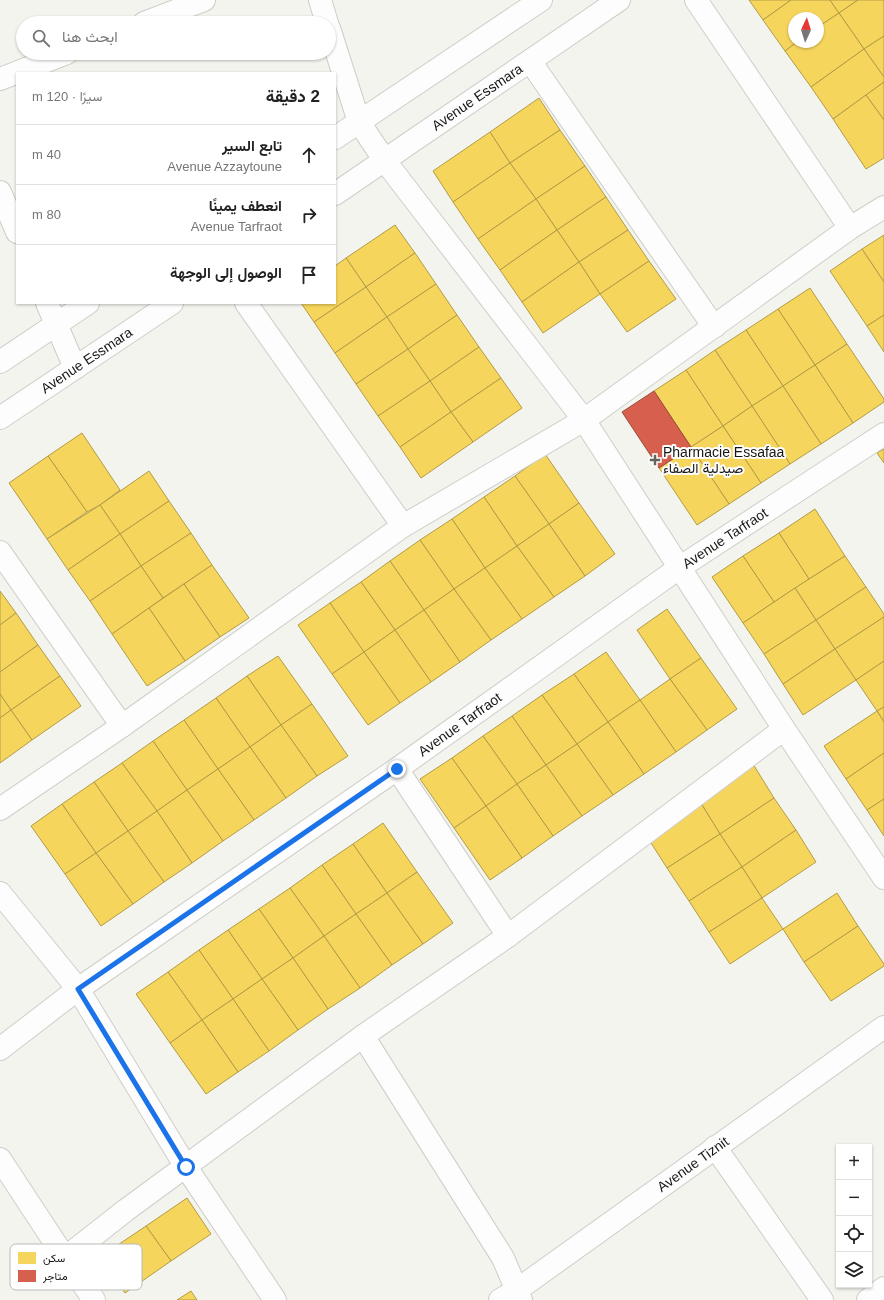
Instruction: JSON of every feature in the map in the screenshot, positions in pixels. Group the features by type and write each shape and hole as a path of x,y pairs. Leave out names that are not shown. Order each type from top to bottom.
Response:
{"street":[{"path":"162,16 204,0"},
{"path":"320,0 325,16"},
{"path":"336,137 541,0"},
{"name":"Avenue Essmara","path":"336,193 619,0"},
{"path":"696,0 850,228"},
{"path":"336,50 359,122 385,161 584,420 784,729 884,878"},
{"path":"18,72 48,60"},
{"path":"530,61 714,327"},
{"path":"0,79 16,73"},
{"path":"2,202 16,230"},
{"path":"0,809 122,726 403,526 584,420 850,228 884,207"},
{"path":"47,304 75,368"},
{"path":"0,362 87,304"},
{"name":"Avenue Essmara","path":"0,418 171,304"},
{"path":"247,304 403,526"},
{"name":"Avenue Tarfraot","path":"0,1049 78,989 397,769 679,568 884,434"},
{"path":"0,552 122,726"},
{"path":"83,1244 126,1210 363,1036 508,936 784,729"},
{"path":"397,769 508,936"},
{"path":"0,894 78,989 186,1167 276,1300"},
{"name":"Avenue Tiznit","path":"512,1297 715,1147 884,1028"},
{"path":"363,1036 503,1258 512,1297"},
{"path":"715,1147 822,1300"},
{"path":"0,1159 56,1244"},
{"path":"868,1300 884,1288"},
{"path":"87,1290 94,1300"}],"building: سكن":[{"path":"749,0 791,0 763,20"},
{"path":"791,0 830,0 839,13 824,23 824,12 788,12 789,48 785,51 763,20"},
{"path":"830,0 858,0 839,13"},
{"path":"858,0 884,0 884,36 864,49 839,13"},
{"path":"839,13 864,49 811,87 785,51 789,48 824,48 824,23"},
{"path":"884,36 884,77 864,49"},
{"path":"864,49 884,77 884,82 833,119 811,87"},
{"path":"884,82 884,120 866,95"},
{"path":"866,95 884,120 884,158 866,169 833,119"},
{"path":"539,98 560,130 510,163 490,132"},
{"path":"560,130 585,166 536,199 510,163"},
{"path":"490,132 510,163 453,202 433,171"},
{"path":"510,163 536,199 478,239 453,202"},
{"path":"585,166 606,197 557,230 536,199"},
{"path":"606,197 628,230 579,262 557,230"},
{"path":"536,199 557,230 500,270 478,239"},
{"path":"395,225 415,253 366,287 346,258"},
{"path":"557,230 579,262 522,302 500,270"},
{"path":"628,230 649,261 600,294 579,262"},
{"path":"884,235 884,282 862,249"},
{"path":"862,249 884,282 884,315 867,326 830,271"},
{"path":"415,253 436,284 387,317 366,287"},
{"path":"346,258 366,287 314,322 302,304 336,304 336,265"},
{"path":"649,261 676,299 627,332 600,294"},
{"path":"579,262 600,294 543,333 522,302"},
{"path":"436,284 457,315 408,349 387,317"},
{"path":"366,287 387,317 335,353 314,322"},
{"path":"810,288 847,344 815,365 778,309"},
{"path":"778,309 815,365 783,386 746,330"},
{"path":"457,315 479,347 430,381 408,349"},
{"path":"884,315 884,352 867,326"},
{"path":"387,317 408,349 356,384 335,353"},
{"path":"746,330 783,386 752,406 715,350"},
{"path":"847,344 884,399 884,402 853,423 815,365"},
{"path":"479,347 501,378 451,412 430,381"},
{"path":"408,349 430,381 378,416 356,384"},
{"path":"715,350 752,406 723,426 686,370"},
{"path":"815,365 853,423 821,444 783,386"},
{"path":"686,370 723,426 691,447 654,391"},
{"path":"501,378 522,408 473,442 451,412"},
{"path":"430,381 451,412 400,447 378,416"},
{"path":"783,386 821,444 790,464 752,406"},
{"path":"752,406 790,464 761,483 723,426"},
{"path":"451,412 473,442 421,478 400,447"},
{"path":"723,426 761,483 729,504 691,447"},
{"path":"82,433 120,490 100,505 87,512 48,456"},
{"path":"691,447 729,504 697,525 659,468"},
{"path":"884,449 884,463 877,453"},
{"path":"545,454 579,503 549,524 515,476"},
{"path":"48,456 87,512 47,539 9,483"},
{"path":"149,471 169,501 120,534 100,505"},
{"path":"515,476 549,524 517,546 484,497"},
{"path":"484,497 517,546 485,568 452,519"},
{"path":"169,501 191,533 141,566 120,534"},
{"path":"579,503 615,554 585,576 549,524"},
{"path":"100,505 120,534 68,570 47,539"},
{"path":"815,509 845,556 809,579 779,533"},
{"path":"452,519 485,568 454,589 420,540"},
{"path":"549,524 585,576 554,597 517,546"},
{"path":"191,533 212,565 163,598 141,566"},
{"path":"779,533 809,579 774,602 743,556"},
{"path":"120,534 141,566 90,601 68,570"},
{"path":"420,540 454,589 424,610 390,561"},
{"path":"517,546 554,597 522,619 485,568"},
{"path":"743,556 774,602 743,623 712,577"},
{"path":"845,556 866,587 816,620 795,588"},
{"path":"390,561 424,610 395,630 361,582"},
{"path":"212,565 249,618 220,637 184,584"},
{"path":"141,566 163,598 112,634 90,601"},
{"path":"485,568 522,619 491,640 454,589"},
{"path":"361,582 395,630 364,652 330,603"},
{"path":"184,584 220,637 185,661 149,608"},
{"path":"866,587 884,614 884,617 835,649 816,620"},
{"path":"795,588 816,620 764,654 743,623"},
{"path":"454,589 491,640 460,662 424,610"},
{"path":"0,591 16,613 0,625"},
{"path":"330,603 364,652 332,674 298,625"},
{"path":"149,608 185,661 147,686 112,634"},
{"path":"667,609 701,658 670,679 637,630"},
{"path":"424,610 460,662 431,682 395,630"},
{"path":"16,613 38,645 0,672 0,625"},
{"path":"884,617 884,661 856,680 835,649"},
{"path":"816,620 835,649 783,684 764,654"},
{"path":"395,630 431,682 400,703 364,652"},
{"path":"38,645 60,676 11,710 0,694 0,672"},
{"path":"835,649 856,680 803,715 783,684"},
{"path":"364,652 400,703 368,725 332,674"},
{"path":"606,652 640,700 608,722 574,674"},
{"path":"278,656 312,704 281,725 247,676"},
{"path":"701,658 737,709 707,730 670,679"},
{"path":"884,661 884,707 877,711 856,680"},
{"path":"574,674 608,722 577,744 542,695"},
{"path":"60,676 81,706 32,740 11,710"},
{"path":"247,676 281,725 250,747 216,698"},
{"path":"670,679 707,730 676,752 640,700"},
{"path":"0,694 11,710 0,718"},
{"path":"542,695 577,744 546,765 512,716"},
{"path":"216,698 250,747 218,769 184,720"},
{"path":"640,700 676,752 644,774 608,722"},
{"path":"312,704 348,756 317,776 281,725"},
{"path":"884,707 884,722 877,711"},
{"path":"11,710 32,740 0,763 0,718"},
{"path":"877,711 884,722 884,753 846,779 824,746"},
{"path":"512,716 546,765 517,784 483,736"},
{"path":"184,720 218,769 187,790 153,741"},
{"path":"608,722 644,774 613,795 577,744"},
{"path":"281,725 317,776 286,798 250,747"},
{"path":"483,736 517,784 486,806 452,758"},
{"path":"153,741 187,790 157,811 122,763"},
{"path":"577,744 613,795 582,816 546,765"},
{"path":"250,747 286,798 254,820 218,769"},
{"path":"884,753 884,799 867,810 846,779"},
{"path":"452,758 486,806 454,828 420,779"},
{"path":"122,763 157,811 128,831 94,782"},
{"path":"753,764 774,798 720,834 699,800"},
{"path":"546,765 582,816 553,836 517,784"},
{"path":"218,769 254,820 223,841 187,790"},
{"path":"94,782 128,831 96,853 62,804"},
{"path":"517,784 553,836 522,858 486,806"},
{"path":"187,790 223,841 192,863 157,811"},
{"path":"774,798 796,830 742,867 720,834"},
{"path":"884,799 884,836 867,810"},
{"path":"699,800 720,834 667,868 646,835"},
{"path":"62,804 96,853 65,874 31,826"},
{"path":"486,806 522,858 490,880 454,828"},
{"path":"157,811 192,863 164,882 128,831"},
{"path":"383,823 417,872 387,893 353,844"},
{"path":"796,830 816,862 762,898 742,867"},
{"path":"128,831 164,882 133,904 96,853"},
{"path":"720,834 742,867 689,901 667,868"},
{"path":"353,844 387,893 356,914 322,865"},
{"path":"96,853 133,904 101,926 65,874"},
{"path":"322,865 356,914 324,936 290,888"},
{"path":"742,867 762,898 709,932 689,901"},
{"path":"417,872 453,923 423,944 387,893"},
{"path":"290,888 324,936 293,958 259,909"},
{"path":"387,893 423,944 392,965 356,914"},
{"path":"837,893 858,926 804,962 783,929"},
{"path":"762,898 783,929 730,964 709,932"},
{"path":"259,909 293,958 262,979 228,930"},
{"path":"356,914 392,965 360,988 324,936"},
{"path":"858,926 884,966 831,1001 804,962"},
{"path":"228,930 262,979 233,999 199,950"},
{"path":"324,936 360,988 328,1009 293,958"},
{"path":"199,950 233,999 202,1020 168,972"},
{"path":"293,958 328,1009 298,1030 262,979"},
{"path":"168,972 202,1020 170,1043 136,994"},
{"path":"262,979 298,1030 269,1051 233,999"},
{"path":"233,999 269,1051 238,1072 202,1020"},
{"path":"202,1020 238,1072 206,1094 170,1043"},
{"path":"187,1198 211,1234 171,1261 146,1226"},
{"path":"146,1226 171,1261 142,1281 142,1244 119,1244"},
{"path":"191,1291 197,1300 177,1300"}],"building: متاجر":[{"path":"654,391 691,447 659,468 622,412"}],"place":[{"name":"Pharmacie Essafaa صيدلية الصفاء","path":"655,460"}],"route":[{"path":"186,1167 78,989 397,769"}]}
